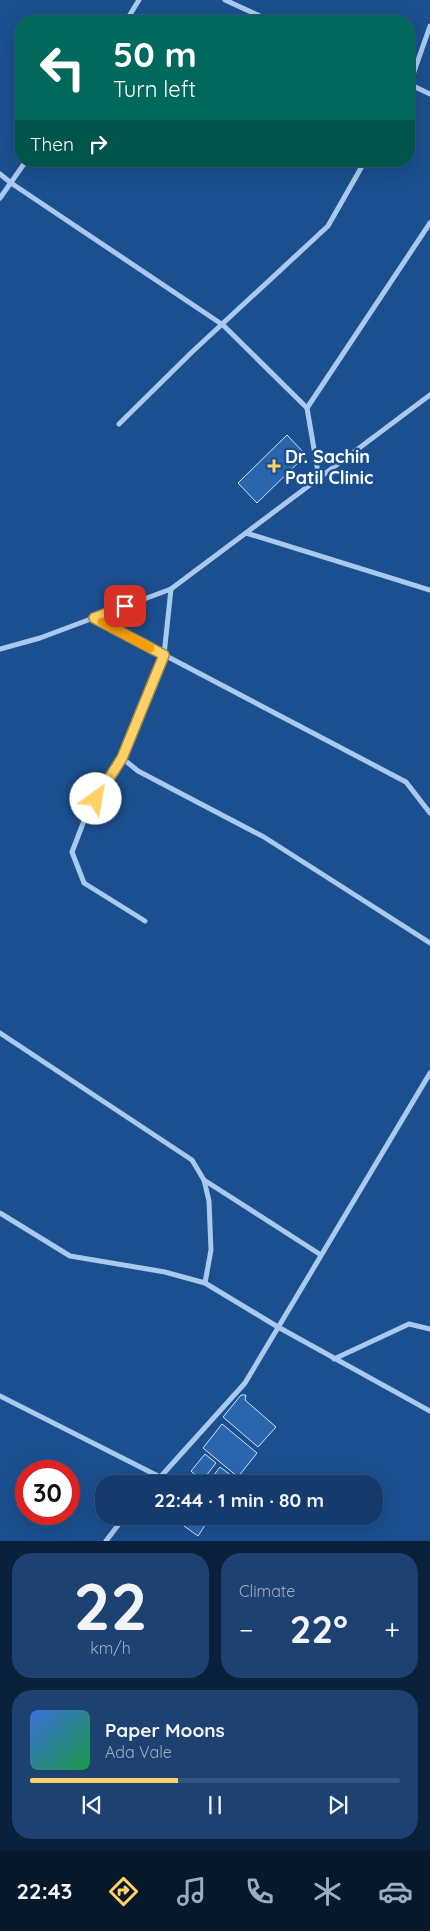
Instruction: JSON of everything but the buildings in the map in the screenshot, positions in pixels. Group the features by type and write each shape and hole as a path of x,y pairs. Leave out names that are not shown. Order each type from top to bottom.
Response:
{"street":[{"path":"130,15 139,0"},
{"path":"224,0 258,15"},
{"path":"415,68 430,26"},
{"path":"415,88 430,94"},
{"path":"0,198 22,167"},
{"path":"119,424 328,226 362,167"},
{"path":"0,174 10,183 223,325 307,408 319,478"},
{"path":"307,408 430,223"},
{"path":"0,649 40,638 171,589 430,396"},
{"path":"246,533 430,590"},
{"path":"145,921 84,883 72,852 88,813 122,758 164,655 171,589"},
{"path":"94,618 406,782 430,814"},
{"path":"122,758 138,771 264,837 430,943"},
{"path":"0,1033 192,1160 204,1180 209,1201 212,1250 205,1283"},
{"path":"162,1475 245,1383 430,1072"},
{"path":"204,1180 321,1255"},
{"path":"0,1213 70,1256 165,1272 205,1283 278,1328 430,1411"},
{"path":"334,1359 409,1324 430,1329"},
{"path":"0,1396 156,1475"},
{"path":"106,1541 118,1525"}],"slow traffic":[{"path":"102,622 150,648"}],"place":[{"name":"Dr. Sachin Patil Clinic","path":"274,466"}],"route":[{"path":"96,799 122,758 164,655 94,618 125,606"}]}
